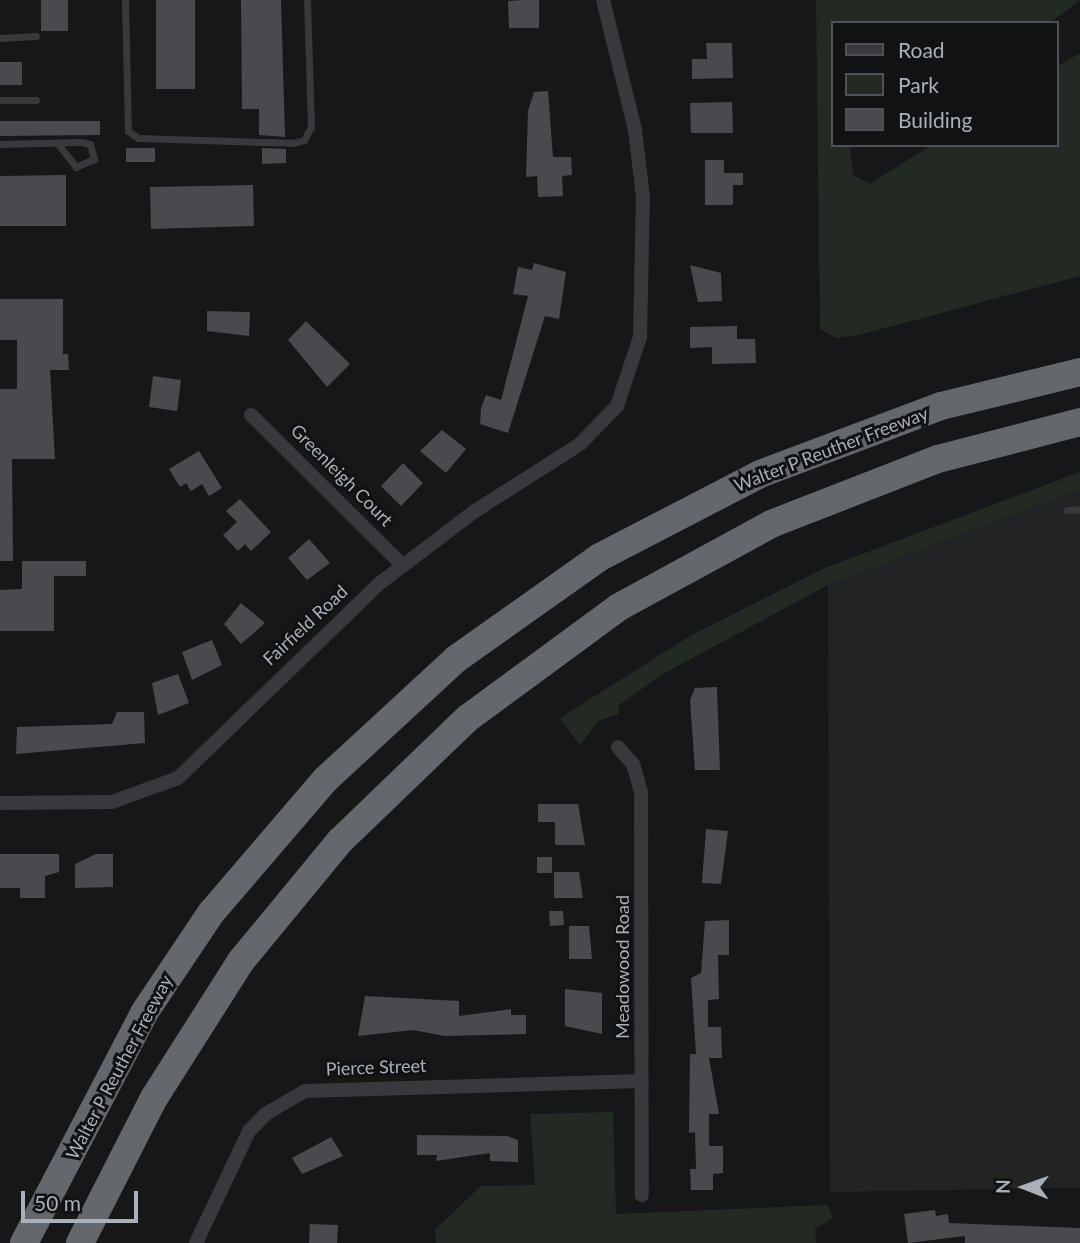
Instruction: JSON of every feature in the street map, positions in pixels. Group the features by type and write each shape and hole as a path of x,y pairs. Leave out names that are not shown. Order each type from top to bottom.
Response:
{"highway":[{"name":"Walter P Reuther Freeway","path":"31,1234 144,1013 211,914 326,779 456,659 600,557 760,474 941,406 1080,372"},
{"path":"80,1243 154,1098 241,961 340,841 468,718 619,607 771,524 938,459 1080,422"}],"street":[{"name":"Fairfield Road","path":"0,803 112,802 164,786 402,565 580,444 617,406 640,337 643,197 635,130 603,0"},
{"name":"Greenleigh Court","path":"251,415 402,565"},
{"name":"Meadowood Road","path":"618,747 633,764 641,792 642,1195"},
{"name":"Pierce Street","path":"196,1243 249,1131 305,1091 642,1081"}],"lane":[{"path":"125,0 128,131 138,138 293,143 304,139 311,127 307,0"},
{"path":"0,38 36,36"},
{"path":"0,100 36,100"},
{"path":"0,144 57,143 90,144 94,159 76,167 57,143"},
{"path":"1067,510 1080,509"}],"shaded area":[{"path":"1080,490 1080,1188 830,1192 828,585"}],"green space":[{"path":"816,0 1080,0 1053,21 832,21 832,147 850,147 853,175 870,184 928,147 1059,147 1059,66 1080,53 1080,276 859,335 836,338 820,329"},
{"path":"1080,472 1080,490 828,585 663,674 619,705 619,714 598,721 580,745 560,718 690,636 825,568"},
{"path":"613,1112 616,1214 828,1205 833,1218 815,1229 816,1243 436,1243 435,1230 481,1186 535,1185 530,1114"}],"building":[{"path":"41,0 68,0 68,31 41,31"},
{"path":"156,0 195,0 195,89 156,89"},
{"path":"241,0 281,0 285,137 259,135 259,109 242,109"},
{"path":"539,0 539,28 509,28 508,1"},
{"path":"706,43 732,43 733,78 692,79 692,59 707,59"},
{"path":"0,62 22,62 22,85 0,85"},
{"path":"548,91 553,157 571,157 572,175 562,176 563,196 538,197 537,176 526,177 528,111 534,92"},
{"path":"732,102 733,133 691,133 690,103"},
{"path":"0,121 100,121 100,135 0,136"},
{"path":"126,148 155,148 155,162 126,162"},
{"path":"262,148 286,149 286,163 262,164"},
{"path":"705,160 724,160 724,173 743,173 743,185 733,185 733,205 705,205"},
{"path":"66,175 66,226 0,226 0,176"},
{"path":"253,185 254,226 151,229 150,187"},
{"path":"534,263 566,272 559,319 545,316 508,433 480,424 481,408 486,395 501,400 528,296 513,294 518,267 532,270"},
{"path":"690,265 721,273 722,301 698,302"},
{"path":"0,299 63,299 63,354 68,354 69,370 50,370 55,459 12,459 13,561 0,561 0,389 17,389 17,340 0,340"},
{"path":"207,311 250,312 249,336 207,331"},
{"path":"306,321 350,364 327,387 288,340"},
{"path":"737,326 737,339 755,339 756,363 712,364 712,347 690,348 690,327"},
{"path":"153,376 181,380 177,411 149,407"},
{"path":"442,430 466,449 446,473 420,451"},
{"path":"199,451 222,488 209,496 202,484 191,491 186,483 180,487 169,469"},
{"path":"403,463 423,483 401,506 381,486"},
{"path":"240,499 271,532 251,551 245,544 238,551 223,535 237,522 226,511"},
{"path":"309,539 330,563 307,580 288,558"},
{"path":"22,561 86,561 86,576 54,576 54,631 0,631 0,590 22,589"},
{"path":"241,603 265,623 241,644 224,624"},
{"path":"212,640 222,665 192,680 182,652"},
{"path":"178,674 189,703 158,715 152,683"},
{"path":"717,687 720,770 695,770 690,700 695,688"},
{"path":"117,712 144,712 145,743 16,754 17,727 112,724"},
{"path":"538,804 578,804 585,845 555,845 555,822 538,822"},
{"path":"706,829 728,831 721,884 702,883"},
{"path":"0,854 59,854 59,872 45,876 45,898 20,898 20,888 0,888"},
{"path":"96,854 113,854 113,887 75,888 75,864"},
{"path":"537,857 552,857 552,873 537,873"},
{"path":"554,872 579,872 583,898 554,898"},
{"path":"549,911 563,911 564,925 550,926"},
{"path":"729,920 729,955 718,955 719,999 708,1000 708,1027 721,1027 722,1058 709,1058 719,1114 709,1114 709,1146 723,1146 723,1173 713,1174 713,1190 691,1190 690,1169 696,1169 695,1132 689,1133 690,1054 696,1054 691,978 701,973 705,921"},
{"path":"569,926 589,926 592,959 569,959"},
{"path":"565,989 602,993 602,1034 565,1026"},
{"path":"365,996 459,1001 459,1016 511,1009 511,1015 526,1015 526,1034 445,1036 413,1030 358,1036"},
{"path":"417,1135 507,1136 518,1140 518,1162 490,1161 490,1153 436,1161 437,1155 417,1155"},
{"path":"331,1137 343,1156 302,1174 292,1158"},
{"path":"935,1210 936,1216 948,1214 949,1223 1080,1228 1080,1243 965,1243 965,1236 908,1243 904,1214"},
{"path":"310,1224 338,1225 337,1243 309,1243"}]}
